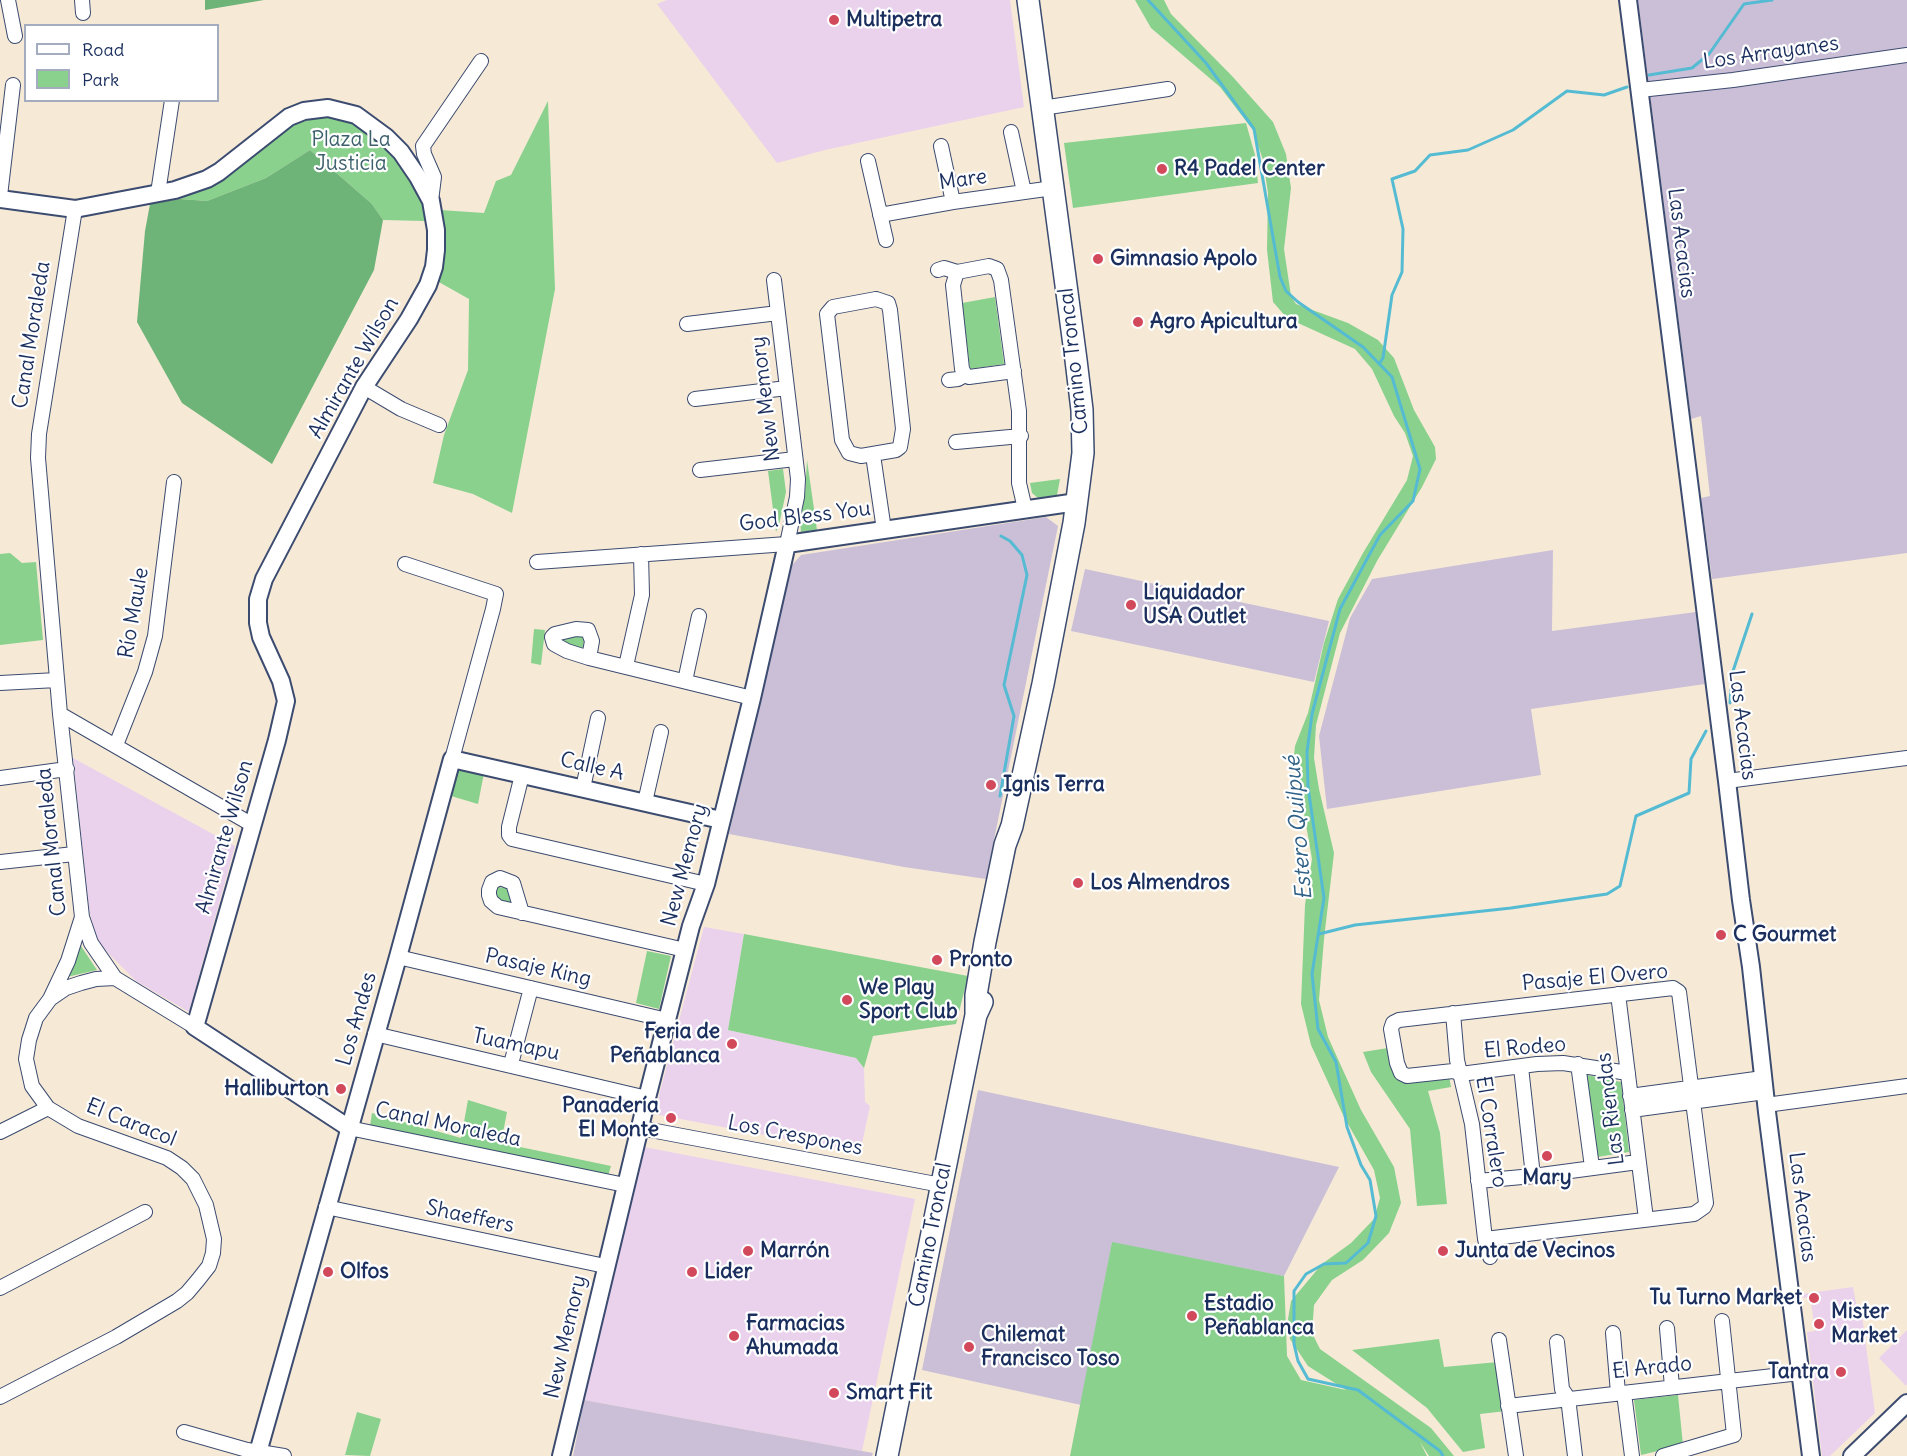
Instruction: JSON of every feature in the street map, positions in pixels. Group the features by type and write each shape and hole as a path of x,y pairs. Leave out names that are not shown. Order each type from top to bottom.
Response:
{"main road":[{"name":"Camino Troncal","path":"887,1456 976,1015 976,995 985,942 1043,684 1077,502 1083,453 1082,410 1028,0"}],"street":[{"path":"0,2 6,0 15,36"},
{"name":"Las Acacias","path":"1628,0 1811,1456"},
{"name":"Los Arrayanes","path":"1640,90 1733,80 1907,55"},
{"path":"430,201 434,177 423,146 481,61"},
{"path":"0,198 13,85"},
{"path":"1042,108 1168,89"},
{"path":"158,193 172,102"},
{"name":"Almirante Wilson","path":"0,198 75,209 158,193 207,179 230,164 289,117 304,111 328,108 356,115 386,137 401,152 418,177 430,201 436,230 436,250 434,267 428,285 409,319 364,387 264,579 258,600 257,617 261,637 281,681 286,701 277,740 195,1027"},
{"path":"1011,132 1024,192"},
{"path":"941,146 953,202"},
{"path":"868,161 886,240"},
{"name":"Mare","path":"880,214 1053,188"},
{"name":"Canal Moraleda","path":"75,209 39,434 38,458 74,854 82,917 91,943 116,978 349,1128 626,1185"},
{"path":"938,270 944,268 957,272 989,266 997,269 1001,280 1014,371 1021,436 1019,483 1025,509"},
{"path":"957,272 953,285 964,375"},
{"name":"New Memory","path":"561,1456 647,1098 752,698 797,497 795,459 774,280"},
{"path":"876,300 888,303 890,309 903,429 900,447 873,455 861,456 849,453 843,446 827,314 833,307 876,300"},
{"path":"687,324 778,313"},
{"path":"964,375 969,377 1014,371"},
{"path":"949,380 958,379 964,375"},
{"path":"364,387 401,409 439,425"},
{"path":"695,399 787,388"},
{"path":"956,442 1021,436"},
{"path":"873,455 884,530"},
{"path":"700,470 795,459"},
{"name":"Río Maule","path":"116,745 145,672 155,636 174,482"},
{"name":"God Bless You","path":"537,562 787,544 1077,502"},
{"path":"626,666 642,595 641,554"},
{"name":"Los Andes","path":"257,1453 398,957 496,594 405,564"},
{"path":"685,681 699,616"},
{"path":"589,658 752,698"},
{"path":"0,683 57,680"},
{"path":"60,714 252,824"},
{"path":"583,788 598,718"},
{"path":"645,802 661,732"},
{"path":"1727,781 1907,758"},
{"name":"Calle A","path":"452,759 721,820"},
{"path":"0,778 67,769"},
{"path":"522,775 509,826 509,835 512,839 705,884"},
{"path":"0,862 74,854"},
{"path":"522,913 685,950"},
{"name":"El Caracol","path":"0,1397 116,1337 177,1300 198,1281 209,1266 213,1253 214,1239 206,1206 193,1179 182,1168 167,1158 78,1126 48,1108 32,1086 26,1059 29,1040 36,1018 50,999 68,962 82,917"},
{"name":"Pasaje King","path":"398,957 667,1020"},
{"name":"El Caracol","path":"50,999 66,988 81,983 96,979 116,978"},
{"path":"512,1064 531,988"},
{"name":"Pasaje El Overo","path":"1461,1074 1453,1071 1404,1075 1398,1069 1391,1029 1393,1023 1399,1020 1453,1013 1673,988 1678,989 1681,996 1691,1088"},
{"name":"Las Riendas","path":"1618,994 1646,1219"},
{"name":"El Corralero","path":"1453,1013 1457,1060 1472,1124 1485,1239 1490,1257"},
{"name":"Tuamapu","path":"375,1034 512,1064 647,1098"},
{"name":"El Rodeo","path":"1461,1074 1537,1064 1578,1064 1628,1073"},
{"path":"1578,1064 1592,1167"},
{"path":"1521,1067 1533,1176"},
{"path":"1631,1103 1691,1088 1765,1091 1907,1086"},
{"path":"1485,1239 1694,1214 1704,1207 1706,1203 1691,1088"},
{"path":"1631,1103 1693,1103 1765,1091"},
{"path":"0,1131 48,1108"},
{"name":"Los Crespones","path":"640,1128 941,1185"},
{"path":"1478,1181 1638,1162"},
{"name":"Shaeffers","path":"326,1207 605,1266"},
{"path":"0,1288 145,1212"},
{"path":"1663,1456 1734,1435 1722,1321"},
{"path":"1667,1328 1672,1387"},
{"path":"1613,1334 1632,1456"},
{"path":"1499,1340 1516,1456"},
{"path":"1557,1342 1562,1389 1568,1398 1575,1456"},
{"name":"El Arado","path":"1508,1406 1800,1373"},
{"path":"1852,1456 1907,1403"},
{"path":"184,1432 257,1453 284,1456"}],"shaded area":[{"path":"667,0 1010,0 1024,107 825,150 777,163 657,4"},
{"path":"1638,0 1907,0 1907,553 1712,579 1701,498 1710,496 1701,416 1691,419"},
{"path":"1046,517 1058,526 986,879 904,867 729,834 792,565 801,555"},
{"path":"1553,550 1552,631 1696,612 1705,684 1531,709 1541,775 1327,809 1319,736 1350,618 1372,579"},
{"path":"1085,569 1329,621 1314,682 1071,631"},
{"path":"73,758 235,846 189,1012 136,981 98,943 89,910"},
{"name":"Feria de Peñablanca","path":"704,927 744,934 728,1030 856,1058 864,1068 865,1102 870,1106 860,1153 654,1114"},
{"path":"978,1090 1339,1167 1284,1276 1112,1243 1081,1405 922,1370"},
{"path":"644,1147 915,1199 862,1451 584,1400"},
{"name":"Tantra","path":"1853,1287 1857,1308 1861,1308 1875,1413 1830,1456 1822,1456 1807,1332 1815,1331 1815,1329 1810,1297 1803,1298 1802,1294"},
{"path":"1907,1330 1907,1384 1906,1386 1879,1358"},
{"path":"584,1400 873,1453 872,1456 573,1456"}],"green space":[{"path":"205,0 264,0 205,10"},
{"path":"1135,0 1164,0 1171,14 1273,122 1286,154 1291,188 1284,249 1291,296 1296,304 1348,323 1378,340 1394,358 1414,410 1435,447 1436,459 1422,487 1377,561 1340,633 1316,725 1314,758 1334,853 1319,1000 1328,1037 1361,1110 1394,1167 1401,1203 1389,1233 1363,1260 1332,1280 1314,1305 1312,1333 1320,1349 1431,1428 1454,1456 1429,1456 1420,1442 1427,1456 1070,1456 1112,1242 1284,1276 1287,1356 1301,1380 1346,1390 1308,1366 1290,1339 1288,1319 1291,1301 1322,1264 1351,1243 1374,1219 1380,1198 1374,1170 1344,1117 1311,1045 1301,1004 1305,905 1312,859 1294,756 1295,746 1308,713 1324,643 1338,599 1407,480 1413,456 1405,433 1394,416 1372,369 1355,349 1287,318 1273,302 1267,250 1268,193 1263,160 1253,130 1220,87 1151,28"},
{"path":"548,101 555,289 512,513 473,494 433,483 444,435 468,370 469,299 437,281 440,210 484,213 496,181 511,175"},
{"name":"Plaza La Justicia","path":"321,116 349,120 373,136 401,166 424,204 425,221 383,220 372,204 310,150 266,178 207,201 180,199 221,179 287,127"},
{"name":"R4 Padel Center","path":"1246,123 1255,155 1258,183 1073,208 1064,143"},
{"path":"310,150 372,204 383,220 374,270 272,464 182,403 137,322 145,231 150,204 180,199 207,201 266,178"},
{"path":"995,297 1004,364 970,369 962,303"},
{"path":"807,460 817,530 801,532 800,521 805,495"},
{"path":"783,469 786,492 776,532 768,471"},
{"path":"1060,479 1057,495 1038,498 1032,493 1030,483"},
{"path":"10,553 22,563 36,562 43,640 0,645 0,554"},
{"path":"534,629 545,630 541,665 531,663"},
{"path":"561,633 585,636 582,650 558,643"},
{"path":"458,768 484,773 478,804 451,796"},
{"path":"497,887 507,888 512,895 510,905 498,901 494,894"},
{"name":"We Play Sport Club","path":"744,934 968,976 956,1024 873,1036 864,1068 856,1058 728,1030"},
{"path":"81,946 97,970 67,977"},
{"path":"647,951 671,956 659,1009 636,1003"},
{"path":"1388,1048 1393,1071 1449,1076 1451,1087 1428,1091 1440,1133 1447,1204 1417,1206 1410,1129 1371,1072 1363,1052"},
{"path":"1587,1075 1621,1082 1629,1152 1597,1157"},
{"path":"468,1100 507,1112 501,1143 611,1166 608,1176 370,1126 372,1113 461,1138"},
{"path":"1439,1339 1444,1367 1498,1362 1506,1411 1480,1414 1485,1448 1463,1452 1427,1408 1352,1350"},
{"path":"1678,1395 1683,1445 1641,1455 1634,1400"},
{"path":"357,1412 381,1419 370,1456 345,1455"}],"waterway":[{"name":"Estero Quilpué","path":"1148,0 1206,63 1254,129 1280,277 1286,291 1298,302 1363,347 1392,377 1420,469 1413,501 1380,535 1340,609 1312,714 1307,752 1308,787 1324,898 1312,974 1318,1029 1336,1062 1347,1127 1361,1165 1370,1180 1376,1216 1368,1243 1346,1263 1324,1264 1306,1274 1294,1291 1294,1344 1298,1361 1308,1379 1358,1390 1440,1451 1443,1456"},
{"path":"1649,75 1692,68 1709,54 1744,4 1772,0"},
{"path":"1379,364 1383,358 1392,295 1402,272 1403,229 1392,179 1415,171 1430,155 1468,150 1513,130 1567,91 1604,95 1627,87"},
{"path":"1000,796 1014,716 1004,685 1027,575 1022,555 1010,541 1001,536"},
{"path":"1730,703 1732,674 1752,614"},
{"path":"1319,934 1355,925 1511,908 1607,894 1620,886 1636,816 1689,793 1691,759 1706,731"}],"place":[{"name":"Multipetra","path":"834,20"},
{"name":"R4 Padel Center","path":"1162,169"},
{"name":"Gimnasio Apolo","path":"1098,259"},
{"name":"Agro Apicultura","path":"1138,322"},
{"name":"Liquidador USA Outlet","path":"1131,605"},
{"name":"Ignis Terra","path":"991,785"},
{"name":"Los Almendros","path":"1078,883"},
{"name":"C Gourmet","path":"1721,935"},
{"name":"Pronto","path":"937,960"},
{"name":"We Play Sport Club","path":"847,1000"},
{"name":"Feria de Peñablanca","path":"732,1044"},
{"name":"Halliburton","path":"341,1089"},
{"name":"Panadería El Monte","path":"671,1118"},
{"name":"Mary","path":"1547,1156"},
{"name":"Marrón","path":"748,1251"},
{"name":"Junta de Vecinos","path":"1443,1251"},
{"name":"Olfos","path":"328,1272"},
{"name":"Lider","path":"692,1272"},
{"name":"Tu Turno Market","path":"1814,1298"},
{"name":"Estadio Peñablanca","path":"1192,1316"},
{"name":"Mister Market","path":"1819,1324"},
{"name":"Farmacias Ahumada","path":"734,1336"},
{"name":"Chilemat Francisco Toso","path":"969,1347"},
{"name":"Tantra","path":"1841,1372"},
{"name":"Smart Fit","path":"834,1393"}]}
